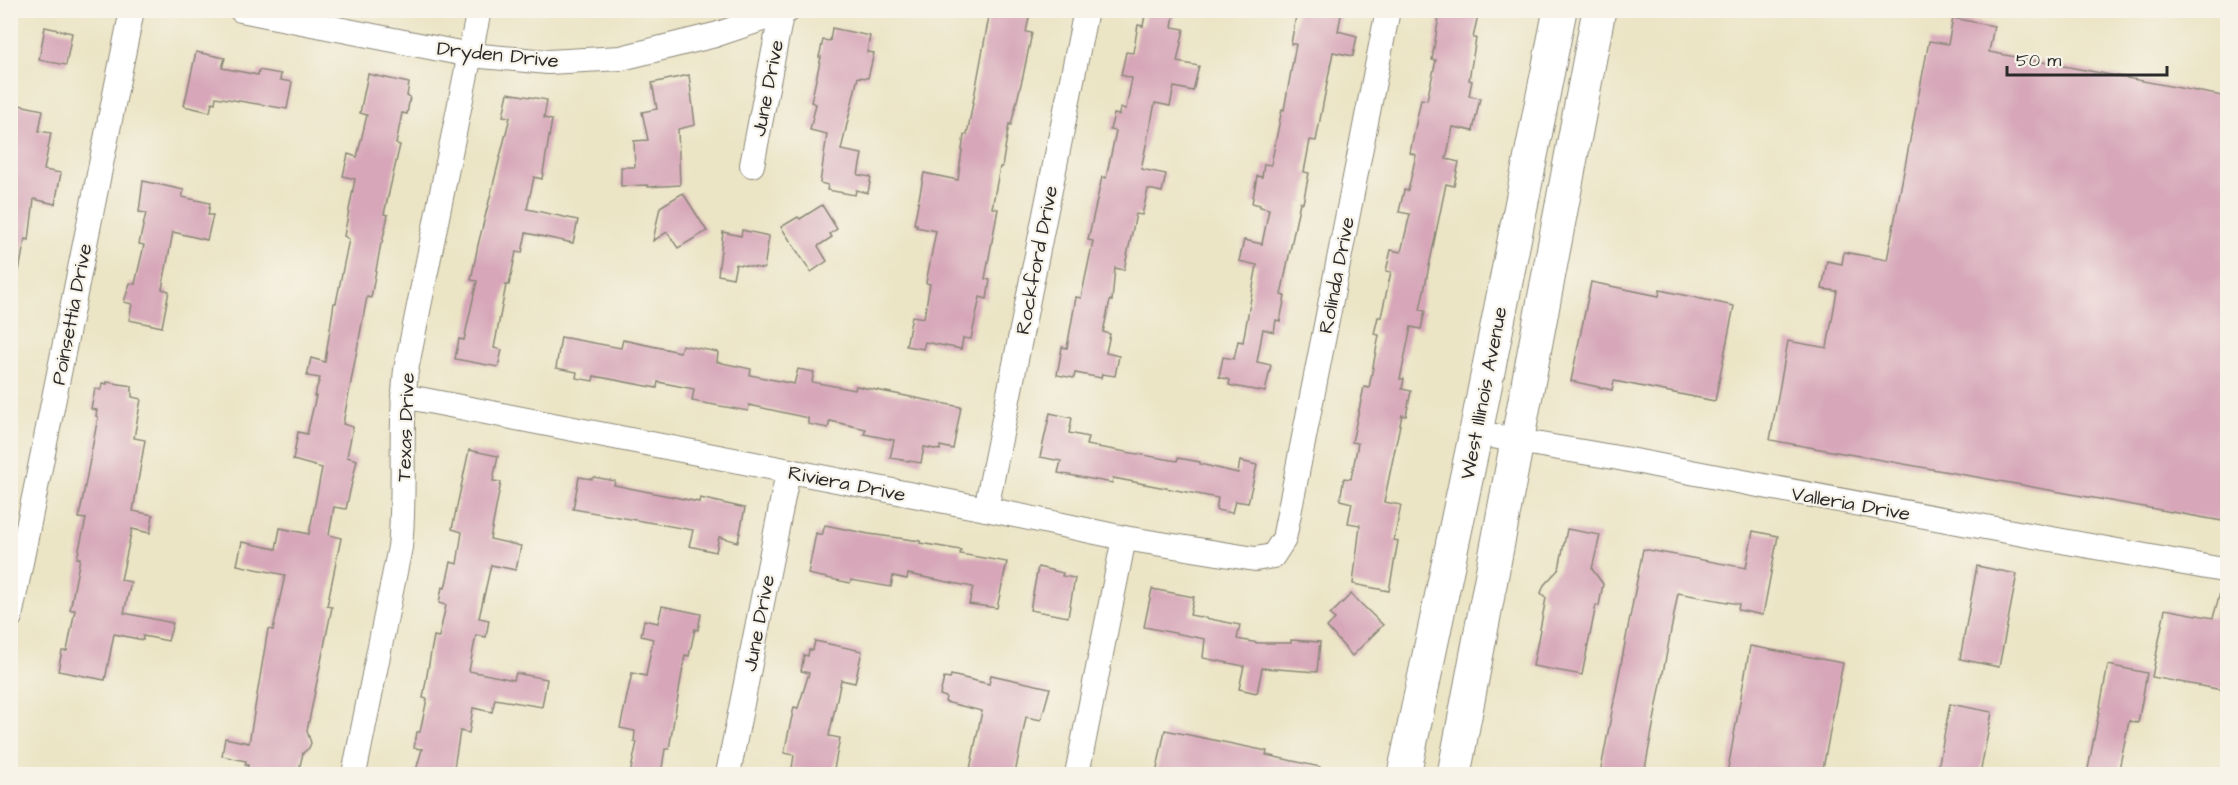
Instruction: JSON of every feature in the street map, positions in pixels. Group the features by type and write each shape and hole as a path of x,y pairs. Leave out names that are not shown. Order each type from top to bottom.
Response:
{"main road":[{"name":"West Illinois Avenue","path":"1405,767 1476,432 1560,10"},
{"path":"1405,767 1454,772 1599,10"},
{"path":"1528,165 1568,173"}],"street":[{"name":"Poinsettia Drive","path":"10,617 132,10"},
{"name":"Dryden Drive","path":"240,10 470,55 548,62 621,58 715,35 784,12"},
{"name":"Texas Drive","path":"354,774 400,547 403,514 403,396 406,370 479,10"},
{"name":"Rockford Drive","path":"986,509 1086,10"},
{"name":"Rolinda Drive","path":"1284,539 1388,10"},
{"name":"June Drive","path":"752,165 784,12"},
{"name":"Riviera Drive","path":"403,396 1124,538 1255,559 1273,556 1284,539"},
{"name":"Valleria Drive","path":"1476,432 1518,442 1647,463 2228,571"},
{"name":"June Drive","path":"728,774 788,472"},
{"path":"1077,774 1124,538"}],"building":[{"path":"1146,10 1175,10 1172,27 1184,29 1177,62 1199,66 1193,91 1174,87 1170,106 1155,103 1141,169 1166,174 1162,192 1148,189 1142,215 1136,214 1124,270 1115,268 1112,301 1110,300 1103,332 1110,334 1106,353 1119,356 1115,376 1102,374 1101,378 1075,373 1074,378 1057,375 1062,347 1067,348 1076,297 1081,298 1093,241 1088,240 1102,177 1106,178 1116,131 1110,130 1114,114 1119,115 1120,108 1126,109 1132,78 1121,75 1126,52 1133,53 1138,25 1143,26"},
{"path":"1297,10 1342,10 1338,31 1357,36 1353,56 1333,52 1316,141 1310,140 1304,172 1309,173 1303,203 1300,202 1281,295 1285,296 1280,321 1276,320 1274,332 1263,329 1257,362 1271,365 1265,392 1229,385 1230,380 1219,377 1223,357 1234,359 1238,341 1243,342 1257,265 1239,261 1244,240 1262,244 1269,209 1252,203 1257,176 1262,177 1264,164 1271,165 1282,109 1284,110 1296,44 1291,44"},
{"path":"1440,10 1479,10 1473,38 1476,38 1469,80 1472,81 1469,96 1480,98 1473,131 1453,127 1446,159 1459,162 1454,186 1446,184 1420,310 1425,311 1421,329 1411,327 1400,379 1404,379 1402,389 1411,391 1406,416 1402,415 1384,502 1401,505 1394,540 1398,541 1389,591 1353,584 1360,525 1348,523 1352,503 1340,500 1344,478 1351,479 1358,443 1352,442 1364,387 1369,388 1379,335 1374,334 1378,317 1381,317 1391,272 1386,271 1391,250 1401,252 1410,214 1399,212 1404,190 1408,191 1416,155 1410,153 1421,99 1427,100 1436,60 1432,60"},
{"path":"990,11 1029,18 1026,32 1032,33 1011,125 1009,124 992,208 998,209 985,279 990,280 987,299 980,297 971,339 963,338 961,349 925,342 923,349 906,346 912,316 924,318 930,284 926,283 936,231 916,227 917,224 914,224 924,173 958,180 964,135 967,135"},
{"path":"1953,18 1994,26 1989,52 2228,97 2228,522 1770,440 1788,341 1827,348 1837,291 1822,289 1827,261 1842,264 1844,252 1887,260 1929,41 1948,44"},
{"path":"45,27 72,33 66,65 39,60"},
{"path":"832,28 870,36 867,52 874,53 868,78 858,77 841,150 862,154 858,175 871,177 868,193 856,190 855,195 827,190 828,185 820,183 827,134 810,130 816,104 811,102 823,40 830,41"},
{"path":"196,52 225,58 222,68 258,75 259,70 281,74 280,80 292,82 287,109 216,97 215,103 212,102 210,112 184,106"},
{"path":"368,74 409,83 407,96 410,97 407,114 402,113 396,144 400,145 384,214 388,215 371,298 367,297 343,424 353,427 347,457 357,460 346,509 334,507 329,535 341,538 327,606 332,607 307,731 311,743 303,753 298,774 246,774 248,765 245,765 246,761 222,756 225,738 249,743 268,629 273,630 285,575 237,565 242,542 276,549 280,528 309,534 322,468 293,460 298,432 307,434 320,378 307,376 311,358 325,362 334,303 336,303 349,239 344,236 355,179 343,176 348,154 357,157 367,115 360,113"},
{"path":"689,75 695,125 678,129 680,185 621,186 621,167 635,167 634,141 648,140 642,112 657,109 652,83"},
{"path":"508,93 547,100 544,118 552,120 542,179 534,177 527,209 578,220 573,243 526,233 522,253 516,252 509,285 506,285 494,348 502,350 498,367 455,359 459,339 464,340 477,281 471,280 478,245 510,117 503,116"},
{"path":"10,103 43,110 39,131 51,133 44,170 61,173 55,204 34,199 29,240 25,239 19,271 10,270"},
{"path":"143,181 184,190 182,197 210,203 208,215 213,215 207,240 173,232 162,289 169,291 162,327 129,320 132,304 124,302 130,283 135,284 144,245 139,244 146,213 139,212"},
{"path":"683,193 707,231 678,248 667,232 653,241 660,207"},
{"path":"822,205 837,229 830,234 832,237 818,246 827,261 811,272 781,227 798,217 800,219"},
{"path":"742,230 769,236 764,269 736,264 733,278 718,275 723,232 741,236"},
{"path":"1591,282 1659,296 1660,290 1734,306 1715,401 1614,381 1612,390 1571,381"},
{"path":"561,337 621,348 623,340 680,352 682,345 718,352 717,362 751,369 750,375 794,384 798,369 814,372 812,382 855,390 856,386 961,407 953,449 940,446 940,450 924,447 921,463 890,458 894,440 864,434 866,429 830,421 828,428 808,424 808,418 749,405 748,411 692,401 694,389 658,382 657,388 594,376 593,381 576,378 577,372 556,368"},
{"path":"107,382 132,386 132,397 141,399 134,438 145,440 133,511 153,515 150,533 132,529 121,580 131,582 124,613 173,623 168,641 143,636 143,640 114,634 105,680 58,671 62,651 67,651 75,610 70,610 80,558 77,558 86,519 79,518 98,417 96,416 97,410 91,409 95,389 101,390 102,383 107,384"},
{"path":"1050,413 1072,418 1069,433 1088,437 1086,445 1177,461 1178,458 1200,462 1200,464 1238,473 1240,461 1257,465 1248,503 1235,501 1232,513 1216,510 1218,498 1113,478 1112,483 1058,473 1061,461 1040,457"},
{"path":"469,450 498,456 493,481 501,482 490,539 521,546 516,570 491,565 479,618 489,620 486,637 476,635 469,671 514,680 516,673 547,679 542,707 495,699 492,712 473,708 469,733 460,731 453,774 415,774 422,749 414,748 427,699 423,698 431,652 434,636 439,637 446,605 439,603 442,587 445,588 451,562 457,564 462,532 452,529"},
{"path":"579,477 592,479 594,477 615,481 614,485 699,502 700,498 745,508 738,542 719,537 716,552 689,546 693,530 573,509"},
{"path":"825,525 920,541 920,543 961,550 960,554 1007,562 997,608 969,604 973,587 908,574 907,579 893,576 891,587 851,580 850,583 808,574 816,533 822,535"},
{"path":"1567,529 1600,535 1592,569 1603,584 1599,606 1596,605 1582,675 1533,666 1546,598 1541,593 1544,585 1559,569"},
{"path":"1753,531 1778,536 1763,615 1738,610 1739,604 1678,593 1644,774 1600,774 1643,549 1746,568"},
{"path":"1977,566 2017,574 1999,667 1960,659"},
{"path":"1038,567 1075,578 1068,617 1030,610"},
{"path":"2222,586 2228,587 2228,691 2152,677 2165,609 2213,618"},
{"path":"1152,589 1194,597 1190,615 1240,625 1237,639 1258,643 1291,643 1291,640 1320,642 1317,672 1262,668 1257,693 1239,689 1244,666 1203,658 1205,639 1144,627"},
{"path":"1351,594 1383,625 1352,656 1327,627 1335,619 1330,615"},
{"path":"662,606 701,614 698,630 695,629 689,656 685,655 669,749 665,749 661,774 630,774 637,742 634,742 635,731 620,728 632,673 646,676 653,639 641,636 644,620 658,623"},
{"path":"815,641 862,651 855,683 841,680 829,736 840,738 833,774 792,768 794,755 784,753 794,707 798,708 809,673 801,671 804,655 808,656 809,650 813,650"},
{"path":"1750,646 1843,663 1822,774 1727,774"},
{"path":"2108,665 2147,673 2138,723 2129,721 2118,774 2087,774"},
{"path":"951,675 989,684 991,675 1050,688 1041,720 1026,717 1015,774 969,774 982,711 945,702 946,697 940,695 944,678 950,679"},
{"path":"1950,704 1992,712 1980,774 1937,774"},
{"path":"1165,730 1267,751 1266,755 1320,767 1319,774 1156,774"}]}
